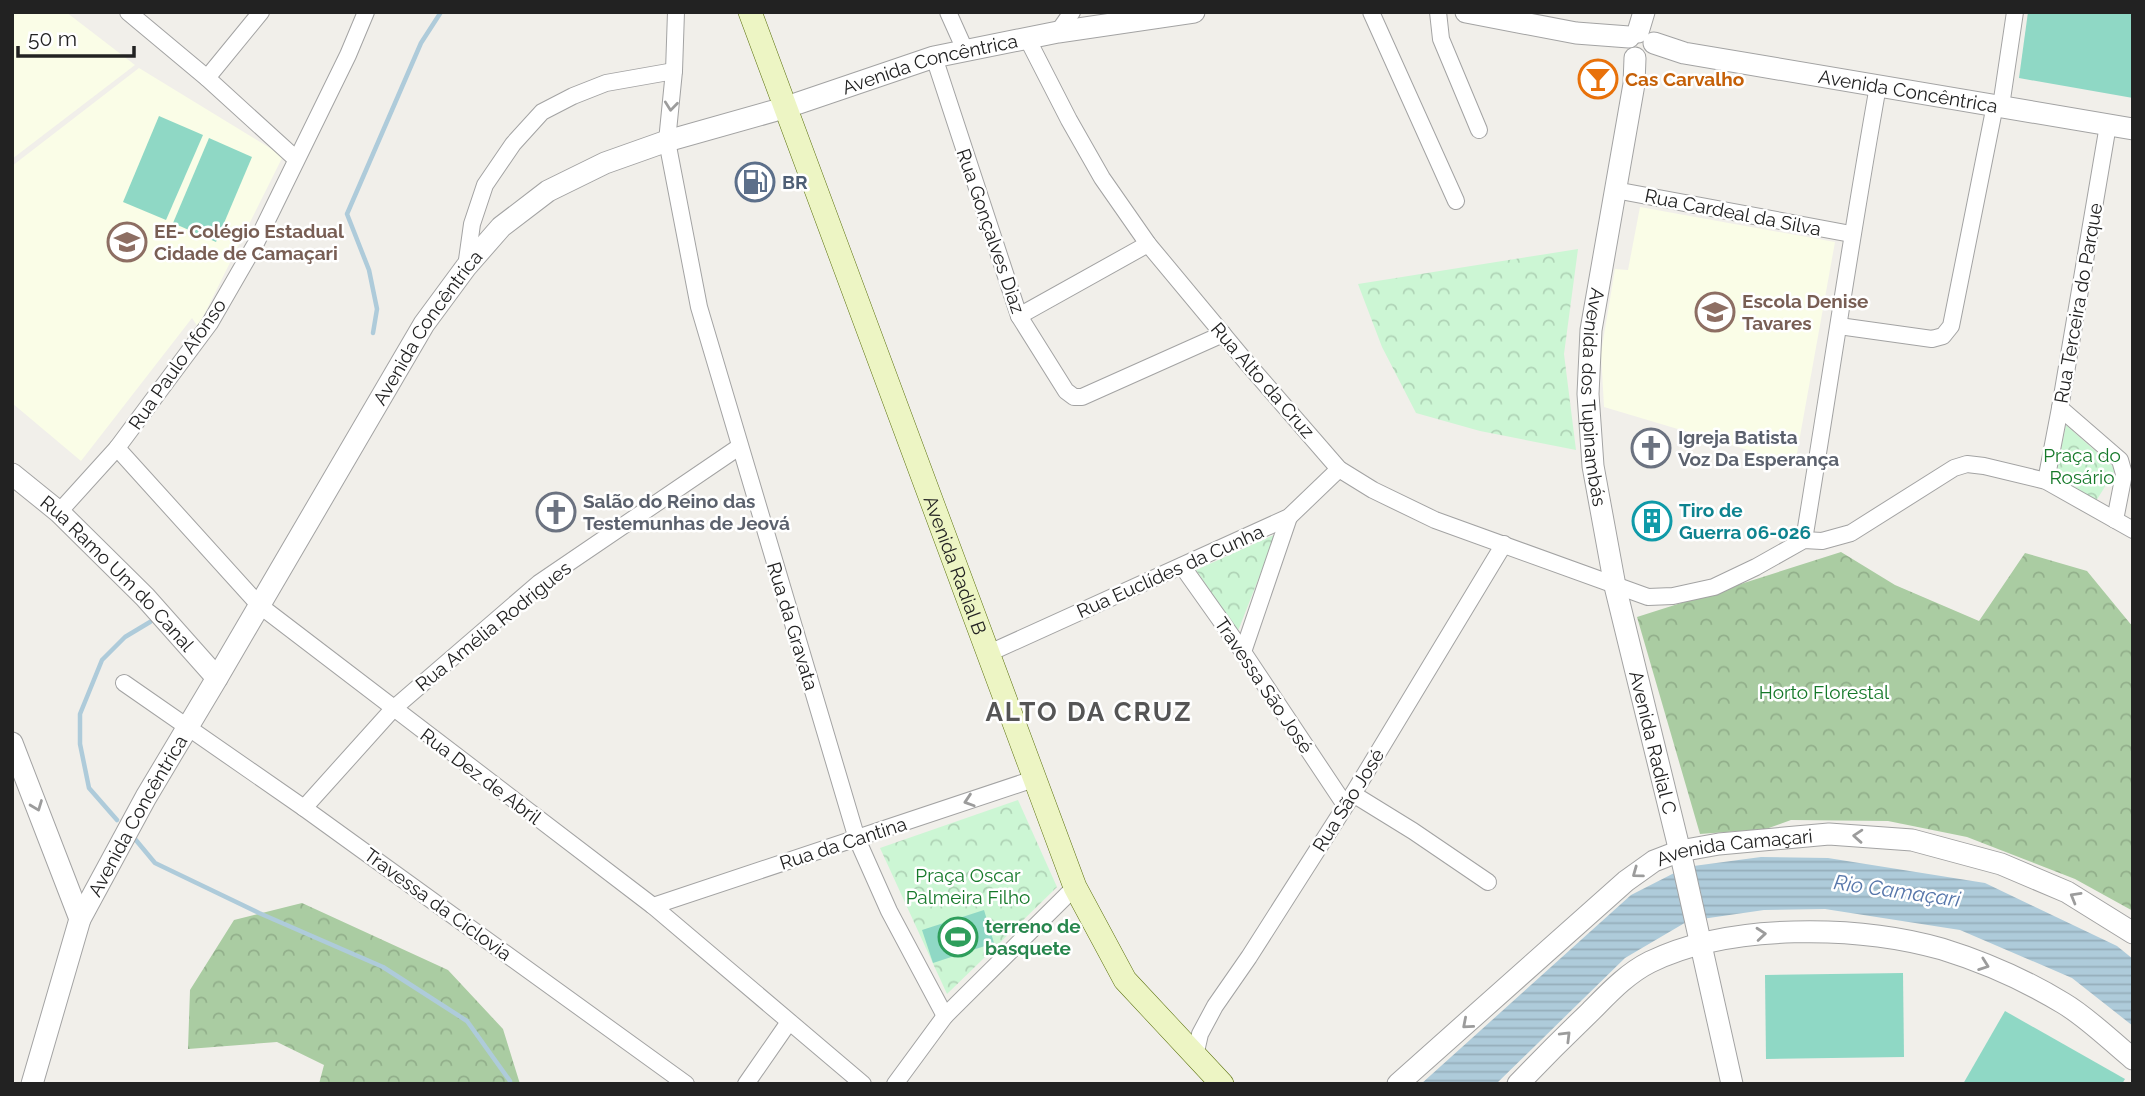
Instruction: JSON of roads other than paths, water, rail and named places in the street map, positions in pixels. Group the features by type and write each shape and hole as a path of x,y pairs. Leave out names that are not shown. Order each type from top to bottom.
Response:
{"main road":[{"name":"Avenida Radial B","path":"750,12 1075,887 1125,980 1222,1084"}],"street":[{"path":"207,78 261,12"},
{"name":"Rua Paulo Afonso","path":"59,512 117,448 210,323 255,245 348,55 366,12"},
{"name":"Rua da Gravata","path":"676,12 674,71 667,141 699,307 857,838 889,911 945,1016"},
{"path":"948,12 965,50"},
{"path":"1058,32 1072,12"},
{"name":"Avenida Concêntrica","path":"32,1084 80,919 146,797 424,324 466,267 501,227 548,191 605,163 667,141 784,108 934,57 1058,32 1194,12"},
{"path":"1371,12 1456,201"},
{"path":"1438,12 1441,39 1479,130"},
{"name":"Avenida Concêntrica","path":"1466,12 1596,36 1641,39 1684,53 2133,129"},
{"path":"1839,326 1932,339 1943,336 1951,326 1998,106 2015,12"},
{"path":"137,15 296,159"},
{"name":"Rua Alto da Cruz","path":"1027,38 1102,178 1148,244 1339,469 1373,490 1435,520 1648,597 1673,596 1714,587 1804,540"},
{"name":"Avenida dos Tupinambás","path":"1615,586 1593,467 1588,394 1591,330 1641,39"},
{"name":"Rua Gonçalves Diaz","path":"934,57 1019,316 1066,391 1074,397 1082,397 1223,334"},
{"path":"466,267 472,224 485,185 513,144 542,112 606,83 674,71"},
{"path":"1878,86 1851,234 1839,326 1804,540 1822,541 1851,533 1954,468 1967,464 2046,481 2133,530"},
{"name":"Rua Terceira do Parque","path":"2046,481 2108,125"},
{"name":"Rua Cardeal da Silva","path":"1615,190 1851,234"},
{"path":"1019,316 1148,244"},
{"path":"2060,408 2120,460 2124,467 2115,520"},
{"name":"Rua Amélia Rodrigues","path":"304,807 393,709 539,583 739,447"},
{"name":"Rua Dez de Abril","path":"117,448 259,605 653,906 863,1084"},
{"name":"Rua Euclídes da Cunha","path":"987,654 1289,517 1339,469"},
{"name":"Rua Ramo Um do Canal","path":"15,479 59,512 145,597 217,678"},
{"path":"1243,652 1289,517"},
{"name":"Rua São José","path":"1195,1056 1200,1034 1215,1006 1250,957 1349,800 1504,544"},
{"name":"Travessa São José","path":"1182,566 1349,800"},
{"name":"Avenida Radial C","path":"1615,586 1732,1084"},
{"name":"Travessa da Ciclovia","path":"124,683 304,807 686,1084"},
{"path":"12,743 80,919"},
{"name":"Rua da Cantina","path":"653,906 1034,779"},
{"path":"1349,800 1413,831 1488,882"},
{"name":"Avenida Camaçari","path":"1398,1084 1626,881 1654,861 1681,858 1757,839 1829,834 1912,839 2001,864 2067,892 2133,933"},
{"path":"895,1084 945,1016 1075,887"},
{"path":"1518,1084 1630,974 1699,936 1733,937 1768,933 1829,933 1883,937 1941,949 2006,972 2065,1004 2133,1059"},
{"path":"746,1084 789,1022"}],"water":[{"name":"Rio Camaçari","path":"1761,857 1828,858 1985,883 2117,946 2133,959 2133,1026 2072,978 1960,930 1825,909 1764,910 1688,921 1625,958 1496,1084 1421,1084 1631,895 1686,867"}],"waterway":[{"path":"373,333 377,309 369,270 347,214 421,43 441,12"},
{"path":"117,820 89,788 80,744 80,714 102,660 125,637 150,622"},
{"path":"135,839 155,863 259,913 383,967 467,1021 510,1084"}],"place":[{"name":"Cas Carvalho","path":"1598,79"},
{"name":"BR","path":"755,182"},
{"name":"EE- Colégio Estadual Cidade de Camaçari","path":"127,242"},
{"name":"Escola Denise Tavares","path":"1715,312"},
{"name":"Igreja Batista Voz Da Esperança","path":"1651,448"},
{"name":"Salão do Reino das Testemunhas de Jeová","path":"556,512"},
{"name":"Tiro de Guerra 06-026","path":"1652,521"},
{"name":"terreno de basquete","path":"958,937"}],"district":[{"name":"ALTO DA CRUZ","path":"1089,712"}],"park label":[{"name":"Praça do Rosário","path":"2082,466"},
{"name":"Horto Florestal","path":"1824,692"},
{"name":"Praça Oscar Palmeira Filho","path":"968,886"}]}
